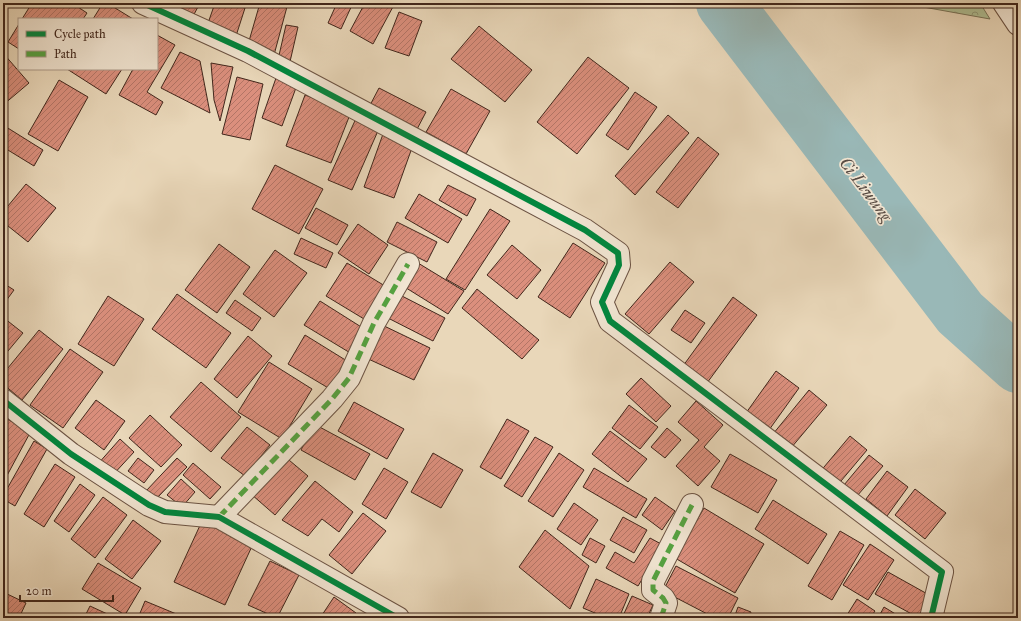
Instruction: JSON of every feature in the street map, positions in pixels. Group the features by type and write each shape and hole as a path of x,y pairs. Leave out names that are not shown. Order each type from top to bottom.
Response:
{"street":[{"path":"143,3 248,51 585,230 618,253 619,265 602,302 610,321 942,572 931,618"},
{"path":"1004,3 1018,24"},
{"path":"219,517 332,399 349,378 374,323 408,264"},
{"path":"3,400 71,454 148,505 165,512 219,517 398,618"},
{"path":"661,618 666,603 663,598 653,590 653,581 692,505"}],"green space":[{"path":"901,3 980,3 990,19"}],"building":[{"path":"32,3 72,3 87,13 84,18 23,18"},
{"path":"103,3 107,3 131,18 94,18"},
{"path":"153,3 200,3 190,22"},
{"path":"215,3 231,3 245,8 235,39 206,29"},
{"path":"260,3 288,3 274,55 247,48"},
{"path":"337,3 353,3 341,29 328,23"},
{"path":"365,3 395,3 373,44 350,31"},
{"path":"399,12 422,21 409,56 385,48"},
{"path":"286,25 298,27 289,66 277,64"},
{"path":"18,26 18,48 8,42"},
{"path":"479,26 532,70 505,102 451,59"},
{"path":"158,36 175,45 147,92 163,102 156,115 119,95 132,70 158,70"},
{"path":"180,52 200,61 210,113 161,88"},
{"path":"3,53 29,83 3,105"},
{"path":"588,57 629,88 577,154 537,122"},
{"path":"211,63 233,67 220,121 214,100"},
{"path":"69,70 121,70 106,94"},
{"path":"237,77 263,84 250,140 222,134"},
{"path":"276,78 297,85 282,126 262,118"},
{"path":"59,80 88,97 58,151 28,134"},
{"path":"379,88 426,112 415,133 368,109"},
{"path":"451,89 490,111 466,154 426,132"},
{"path":"635,92 657,107 628,150 606,135"},
{"path":"305,95 351,112 331,163 286,146"},
{"path":"358,114 381,124 352,190 328,180"},
{"path":"668,115 689,133 635,195 615,176"},
{"path":"3,125 43,150 34,166 3,147"},
{"path":"383,134 413,145 394,198 364,187"},
{"path":"698,137 719,154 678,208 656,192"},
{"path":"275,165 323,189 299,234 252,209"},
{"path":"26,184 56,208 28,242 3,222 3,212"},
{"path":"448,185 476,199 467,216 439,200"},
{"path":"419,194 462,219 448,243 405,218"},
{"path":"316,208 348,225 337,245 305,228"},
{"path":"490,209 510,221 465,290 446,279"},
{"path":"397,222 437,242 427,262 387,242"},
{"path":"358,224 388,245 369,274 338,253"},
{"path":"301,238 333,253 326,268 294,254"},
{"path":"573,243 605,263 570,318 538,297"},
{"path":"219,244 250,267 217,313 185,290"},
{"path":"512,245 541,270 517,299 487,275"},
{"path":"275,250 307,273 274,317 243,294"},
{"path":"670,262 694,282 649,334 625,314"},
{"path":"347,263 390,289 369,322 326,296"},
{"path":"418,263 464,291 448,314 403,286"},
{"path":"3,283 14,290 3,305"},
{"path":"477,289 539,340 522,359 462,308"},
{"path":"177,294 231,333 206,368 152,329"},
{"path":"398,294 445,318 433,341 386,317"},
{"path":"108,296 144,319 114,366 78,344"},
{"path":"733,297 757,315 707,383 683,366"},
{"path":"235,300 261,318 252,331 226,313"},
{"path":"320,301 366,330 352,354 304,325"},
{"path":"685,310 705,323 691,343 671,330"},
{"path":"4,318 23,333 3,357 3,320"},
{"path":"380,324 430,348 414,380 364,357"},
{"path":"39,330 63,349 22,400 3,384 3,374"},
{"path":"305,335 347,361 330,389 288,364"},
{"path":"248,336 272,356 237,398 214,379"},
{"path":"70,349 103,372 63,428 30,405"},
{"path":"269,362 312,389 282,439 238,412"},
{"path":"776,371 799,388 769,430 746,413"},
{"path":"641,378 671,406 656,422 626,394"},
{"path":"201,382 241,417 211,452 170,417"},
{"path":"809,390 827,405 791,448 773,434"},
{"path":"96,400 125,421 104,450 75,428"},
{"path":"696,401 723,425 704,447 720,461 698,486 676,466 699,440 678,422"},
{"path":"354,402 404,429 387,459 338,431"},
{"path":"629,405 658,427 640,449 612,428"},
{"path":"150,415 182,445 161,467 129,438"},
{"path":"3,417 31,431 3,483"},
{"path":"507,419 529,431 501,479 480,467"},
{"path":"314,424 370,454 355,480 301,450"},
{"path":"247,427 270,445 245,476 221,458"},
{"path":"667,428 681,440 665,458 651,447"},
{"path":"610,431 647,459 628,482 592,454"},
{"path":"850,436 867,450 836,487 819,473"},
{"path":"535,437 553,447 522,497 504,486"},
{"path":"120,439 134,452 111,477 97,465"},
{"path":"34,441 47,449 15,506 3,499 3,496"},
{"path":"433,453 463,470 441,508 411,492"},
{"path":"559,453 584,470 553,517 528,501"},
{"path":"730,454 777,480 758,513 711,487"},
{"path":"283,455 308,476 275,515 251,494"},
{"path":"869,455 883,466 857,496 844,485"},
{"path":"138,458 154,470 144,483 128,471"},
{"path":"177,458 187,467 156,499 146,491"},
{"path":"193,463 221,487 210,499 183,475"},
{"path":"55,464 75,477 44,527 24,514"},
{"path":"384,468 408,482 386,519 362,504"},
{"path":"594,468 647,499 636,518 583,487"},
{"path":"887,471 908,487 887,516 866,499"},
{"path":"181,479 195,492 182,507 167,495"},
{"path":"315,481 353,512 339,532 322,519 308,536 282,520"},
{"path":"80,484 95,495 69,532 54,521"},
{"path":"915,489 946,513 925,539 895,515"},
{"path":"103,497 127,515 95,558 71,539"},
{"path":"655,497 675,511 662,530 642,515"},
{"path":"773,500 827,534 808,564 755,529"},
{"path":"574,503 598,520 581,545 557,529"},
{"path":"704,508 764,544 735,593 675,558"},
{"path":"363,513 386,531 352,574 329,555"},
{"path":"623,517 647,530 634,553 610,540"},
{"path":"133,520 161,541 132,579 105,559"},
{"path":"202,521 253,544 225,605 174,582"},
{"path":"545,530 589,566 570,609 519,567"},
{"path":"840,531 864,545 832,600 808,586"},
{"path":"590,538 605,546 596,563 582,555"},
{"path":"650,538 663,545 638,586 606,568 615,552 634,563"},
{"path":"870,544 894,560 868,600 843,585"},
{"path":"270,561 299,575 277,618 248,605"},
{"path":"98,563 141,588 125,615 82,589"},
{"path":"676,566 738,598 728,618 715,618 663,591"},
{"path":"888,572 931,596 919,618 875,594"},
{"path":"596,579 629,594 619,618 607,618 583,608"},
{"path":"3,592 26,603 19,618 10,618 3,615"},
{"path":"632,596 653,605 647,618 622,618"},
{"path":"334,597 356,613 352,618 320,618"},
{"path":"857,599 875,611 870,618 852,618 847,615"},
{"path":"145,601 186,618 138,618"},
{"path":"90,606 116,618 84,618"},
{"path":"738,607 751,612 749,618 734,618"},
{"path":"884,607 902,618 878,618"}],"waterway":[{"name":"Ci Liwung","path":"724,3 960,313 1018,365"}],"marked path":[{"path":"219,517 332,399 349,378 374,323 408,264"},
{"path":"661,618 666,603 663,598 653,590 653,581 692,505"}],"cycle path":[{"path":"143,3 248,51 585,230 618,253 619,265 602,302 610,321 942,572 931,618"},
{"path":"3,400 71,454 149,505 165,512 219,517 398,618"}]}
